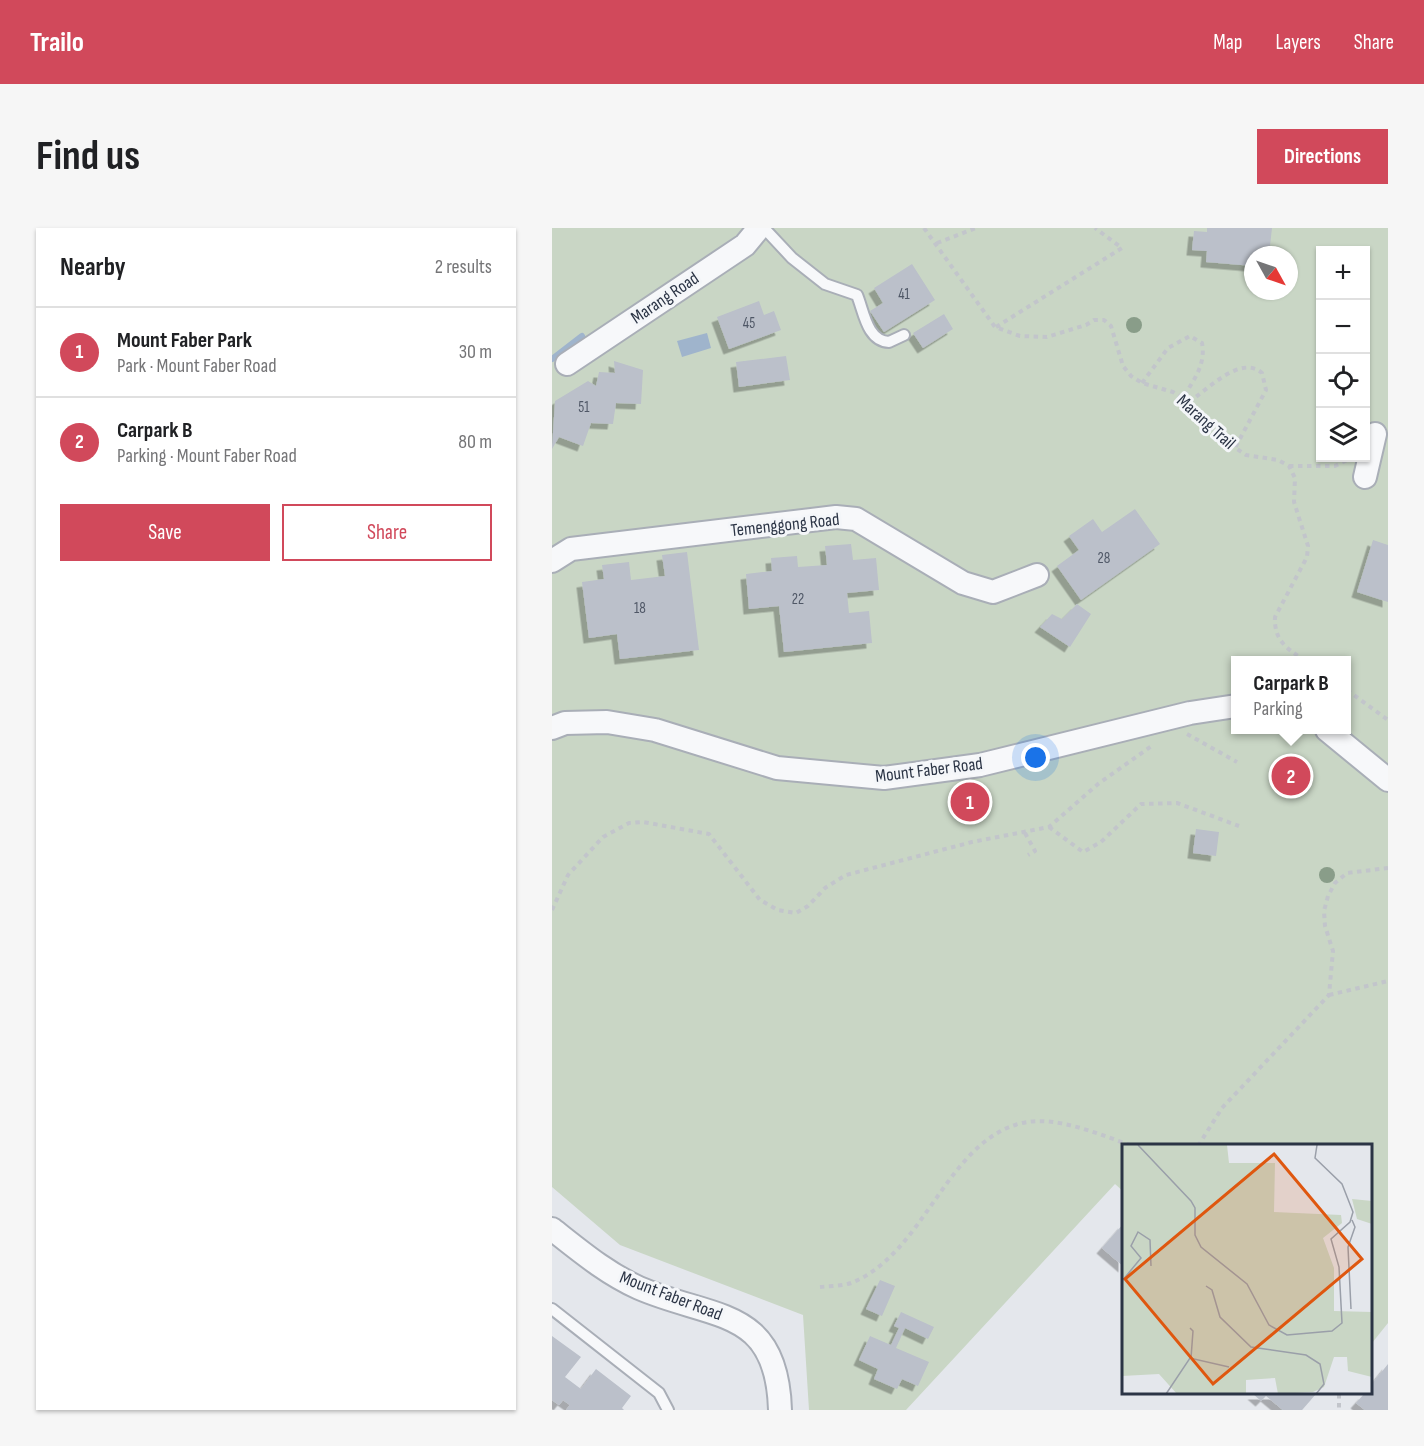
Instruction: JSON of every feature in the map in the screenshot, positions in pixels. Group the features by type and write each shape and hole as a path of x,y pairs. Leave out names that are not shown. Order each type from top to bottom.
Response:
{"street":[{"name":"Marang Road","path":"567,364 745,244 759,228"},
{"path":"1365,477 1376,433"},
{"name":"Temenggong Road","path":"552,561 571,549 836,517 856,519 963,583 993,592 1037,576"},
{"name":"Mount Faber Road","path":"552,728 565,723 608,722 655,730 777,768 884,778 980,765 1191,713 1231,707"},
{"path":"1333,734 1388,780"},
{"name":"Mount Faber Road","path":"552,1229 606,1271 641,1289 712,1310 738,1322 766,1347 775,1366 780,1410"}],"lane":[{"path":"764,228 792,258 825,284 857,296 869,328 878,339 889,342 904,335"},
{"path":"552,1309 659,1393 668,1410"}],"path":[{"path":"924,228 996,327 1020,336 1047,337 1086,325 1094,320 1104,320 1111,326 1123,366 1142,383 1168,348 1190,336 1202,343 1204,357 1200,370 1182,398"},
{"path":"937,243 975,228"},
{"path":"996,327 1122,248 1095,228"},
{"path":"1189,402 1240,368 1252,367 1262,374 1266,390 1235,448"},
{"name":"Marang Trail","path":"1142,383 1173,392 1189,402 1220,437 1246,455 1278,460 1289,466 1335,466 1344,462"},
{"path":"1289,466 1295,478 1294,502 1305,535 1307,557 1275,617 1275,628 1284,646 1298,656"},
{"path":"1351,693 1388,720"},
{"path":"1177,736 1186,733 1237,762"},
{"path":"552,910 567,875 603,837 629,823 643,822 710,834 760,900 778,910 796,913 808,906 825,888 846,875 972,842 1049,827 1098,784 1159,741"},
{"path":"1049,827 1083,852 1101,842 1141,804 1177,803 1239,826"},
{"path":"1025,833 1035,851 1028,855"},
{"path":"1329,995 1333,951 1325,926 1324,910 1328,896 1335,883 1347,873 1388,868"},
{"path":"1199,1144 1222,1108 1292,1031 1329,995 1388,981"},
{"path":"820,1287 849,1284 869,1274 892,1253 929,1211 971,1152 994,1133 1023,1123 1053,1122 1126,1144"}],"green space":[{"path":"552,228 1388,228 1388,1323 1373,1342 1373,1144 1122,1144 1122,1190 1115,1184 906,1410 809,1410 803,1315 620,1245 552,1187"}],"water":[{"path":"707,333 711,348 682,357 677,341"}],"building":[{"path":"1207,228 1272,228 1270,246 1244,246 1244,265 1206,262 1207,251 1192,250 1194,231 1207,232"},
{"path":"912,264 935,300 884,332 870,311 883,303 874,288"},
{"path":"759,301 764,315 774,311 781,330 729,349 717,317"},
{"path":"944,314 953,329 923,348 913,333"},
{"path":"786,356 790,380 739,387 736,362"},
{"path":"614,361 643,370 641,404 616,403 613,424 591,423 583,446 559,437 552,449 555,401 588,381 596,386 599,372 615,373"},
{"path":"1135,509 1160,544 1081,600 1057,566 1079,550 1069,536 1093,519 1102,532"},
{"path":"1373,540 1388,545 1388,602 1357,592"},
{"path":"851,544 853,560 876,558 879,590 847,593 849,613 869,611 872,643 784,652 779,606 749,609 746,574 772,571 771,558 797,556 798,567 827,565 825,546"},
{"path":"687,552 699,650 620,659 617,634 589,638 582,582 604,579 602,565 629,562 631,580 665,576 662,555"},
{"path":"1077,604 1091,614 1070,647 1040,627 1052,614 1062,619"},
{"path":"1196,829 1219,832 1216,856 1193,853"},
{"path":"1122,1225 1122,1265 1102,1248"},
{"path":"880,1280 895,1286 882,1316 866,1309"},
{"path":"901,1312 934,1327 928,1339 905,1328 896,1348 929,1362 918,1386 902,1379 897,1389 874,1379 878,1369 859,1360 870,1336 891,1345 899,1328 894,1326"},
{"path":"552,1336 581,1357 565,1377 581,1389 596,1369 631,1396 622,1408 624,1410 566,1410 570,1405 563,1400 559,1405 552,1400"},
{"path":"1388,1364 1388,1410 1365,1410 1356,1403 1363,1395 1373,1395 1373,1383"},
{"path":"1254,1395 1315,1395 1302,1410 1283,1410 1266,1396 1261,1401"}],"waterway":[{"path":"552,359 582,336"}],"place":[{"name":"Carpark B","path":"1291,776"},
{"name":"Mount Faber Park","path":"970,802"}]}
